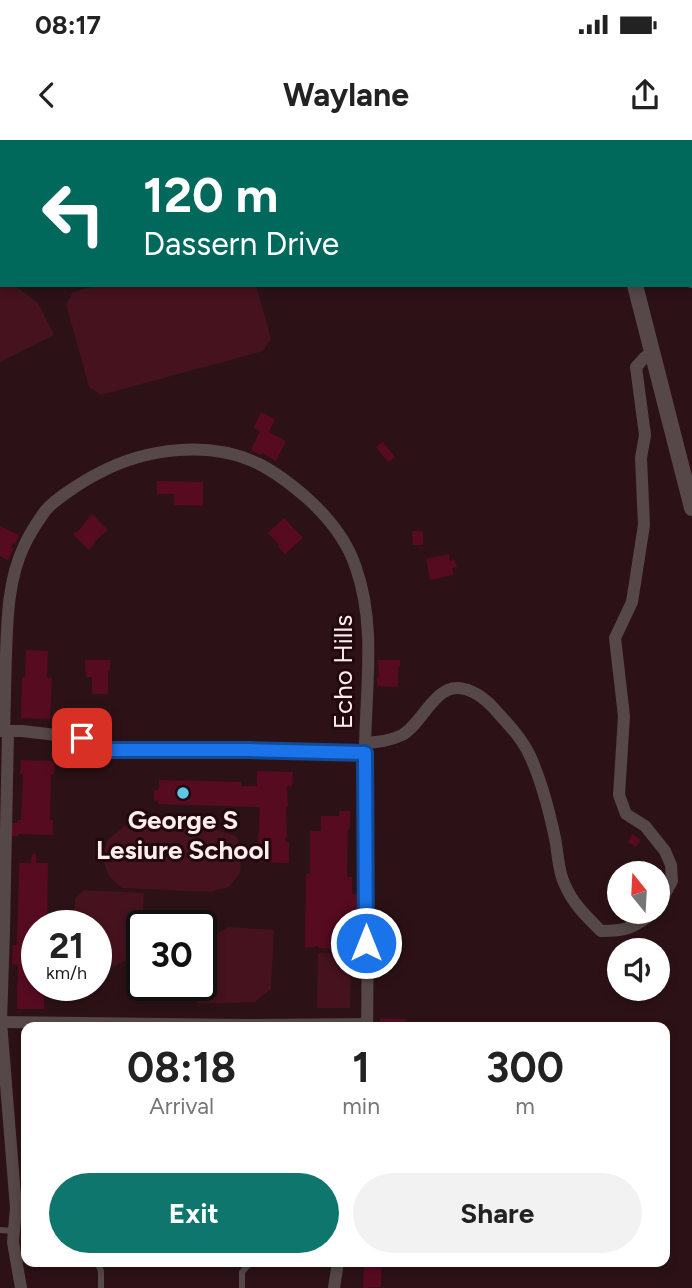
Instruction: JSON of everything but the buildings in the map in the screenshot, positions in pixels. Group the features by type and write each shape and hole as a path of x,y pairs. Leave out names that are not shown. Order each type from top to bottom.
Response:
{"street":[{"path":"635,287 692,508"},
{"path":"652,354 636,367 645,435 641,458 644,525 632,602 615,638 624,716 619,795 626,814 645,826 665,851 669,861"},
{"name":"Echo Hills","path":"21,1288 13,1242 16,1208 0,1022 8,612 13,580 23,547 45,510 86,479 116,464 152,453 195,449 234,456 258,464 291,484 324,514 343,540 356,566 366,603 369,642 365,748 367,1022"},
{"path":"4,732 22,731 82,738 97,750 365,748 404,734 443,693 456,688 477,694 510,726 529,754 548,806 564,883 581,912 601,931 622,931 639,924"},
{"path":"670,863 670,885"},
{"path":"0,1022 21,1023"},
{"path":"334,1288 337,1267"}],"lane":[{"path":"0,1230 14,1231"},
{"path":"99,1267 101,1288"},
{"path":"242,1288 242,1272 246,1267"}],"shaded area":[{"path":"0,287 17,287 38,303 54,335 0,362"},
{"path":"91,287 257,287 271,339 263,351 101,395 89,387 66,304 73,292"},
{"path":"124,826 215,829 236,836 242,849 240,873 229,887 211,892 122,888 109,876 102,858 108,840"},
{"path":"84,890 144,893 143,910 126,910 125,961 112,967 112,910 75,910 75,899"},
{"path":"229,927 274,930 271,989 255,1002 197,1004 196,1001 217,1001 217,933"},
{"path":"318,953 351,954 350,1008 317,1008"}],"place":[{"name":"George S Lesiure School","path":"183,793"}],"route":[{"path":"82,738 97,750 365,753 366,943"}]}
